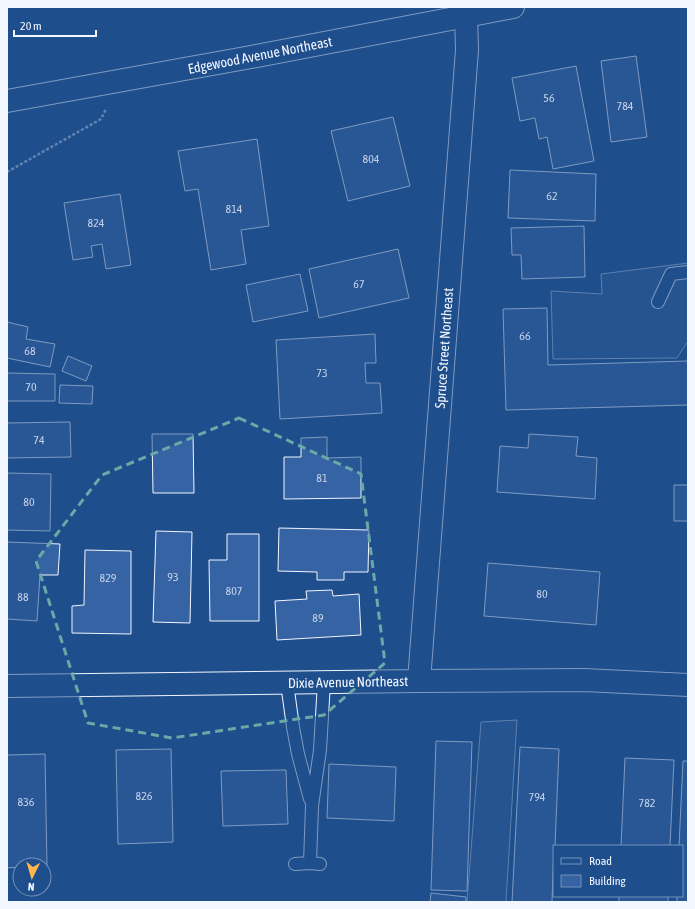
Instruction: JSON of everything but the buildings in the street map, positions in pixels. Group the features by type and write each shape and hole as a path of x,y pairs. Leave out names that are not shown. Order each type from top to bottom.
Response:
{"street":[{"name":"Edgewood Avenue Northeast","path":"7,101 251,57 513,7"},
{"name":"Spruce Street Northeast","path":"419,681 467,50 466,15"},
{"name":"Dixie Avenue Northeast","path":"7,686 584,680 688,685"}],"lane":[{"path":"658,302 671,274 688,272"},
{"path":"312,806 320,750 324,682"},
{"path":"287,683 298,754 312,806 315,864 295,864"}],"path":[{"path":"7,172 101,119 119,81"}],"highlighted area":[{"path":"239,418 361,474 385,663 324,715 172,738 88,723 36,561 102,475"}],"shaded area":[{"path":"688,263 688,341 677,358 553,359 551,291 602,294 601,274"},
{"path":"517,720 506,902 467,902 481,722"}]}
